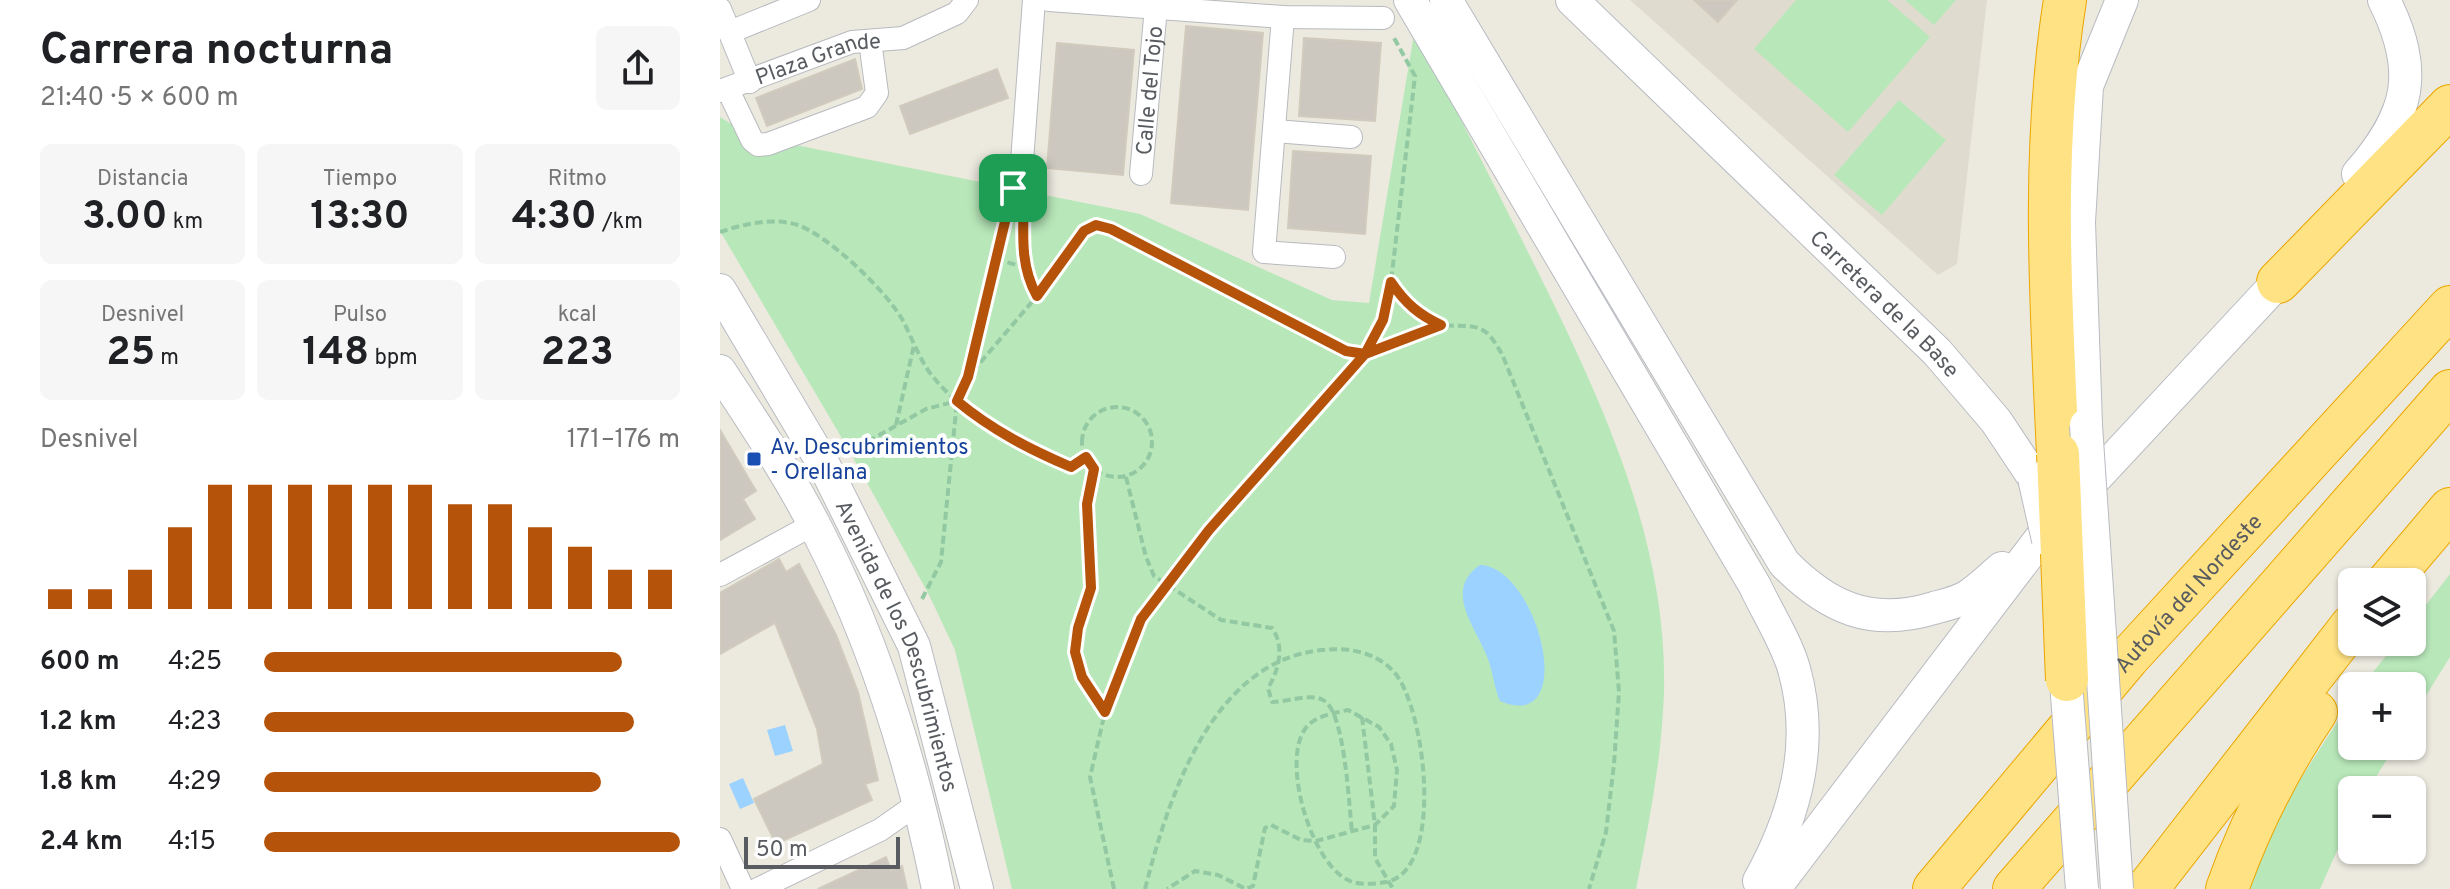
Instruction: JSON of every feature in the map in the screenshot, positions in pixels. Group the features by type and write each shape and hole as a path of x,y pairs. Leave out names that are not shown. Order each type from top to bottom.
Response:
{"highway":[{"path":"2065,0 2053,77 2048,221 2067,680"},
{"path":"2278,282 2450,106"},
{"name":"Autovía del Nordeste","path":"1934,889 2128,658 2450,307"},
{"path":"2014,889 2450,391"},
{"path":"2400,568 2450,509"},
{"path":"2424,568 2450,536"},
{"path":"2147,889 2338,643"},
{"path":"2227,889 2241,847 2291,749 2354,656"}],"street":[{"path":"730,32 809,0"},
{"name":"Plaza Grande","path":"720,9 750,82 852,42 903,38 957,13 967,0"},
{"path":"1022,161 1034,0"},
{"path":"1049,0 1283,17 1383,18"},
{"path":"1410,0 1755,586 1793,667 1805,723 1798,790 1778,847 1755,889"},
{"path":"1446,0 1784,563 1809,588 1850,612 1879,616 1918,613 1966,598 2047,530"},
{"name":"Carretera de la Base","path":"1572,0 1937,352 1996,421 2059,453"},
{"path":"2117,889 2059,453 2087,86 2122,0"},
{"path":"1774,889 2047,530 2278,282 2322,216 2386,142 2407,85 2403,37 2384,0"},
{"name":"Calle del Tojo","path":"1141,174 1156,7"},
{"path":"1283,17 1264,252 1334,257"},
{"path":"750,82 724,91 752,140 758,145 768,144 867,107 877,93 870,41"},
{"path":"1275,131 1351,137"},
{"name":"Avenida de los Descubrimientos","path":"720,290 824,465 914,646 977,889"},
{"name":"Avenida de los Descubrimientos","path":"720,371 818,532 879,671 920,802 938,889"},
{"path":"720,575 803,530 818,532"},
{"path":"2067,680 2082,889"},
{"path":"758,889 880,830 920,802"},
{"path":"720,839 743,889"}],"path":[{"path":"1114,889 1090,777 1105,712 1141,619 1166,582 1365,354 1383,320 1391,282 1415,76 1383,18"},
{"path":"922,599 941,562 957,401 968,377 1022,161"},
{"path":"1022,161 1027,191 1023,267 1037,296"},
{"path":"720,232 775,221 799,226 834,248 870,282 900,315 931,375 985,424 1071,467 1086,457"},
{"path":"968,377 1037,296 1084,231 1096,225 1111,229 1346,351 1365,354 1441,325 1469,325 1488,333 1502,354 1614,631 1619,692 1614,764 1606,832 1589,889"},
{"path":"996,259 1023,267"},
{"path":"1391,282 1404,301 1441,325"},
{"path":"896,425 914,343"},
{"path":"841,455 926,409 957,401"},
{"path":"1118,407 1134,411 1148,424 1153,441 1149,457 1140,469 1126,477 1109,476 1094,469 1086,457 1082,440 1088,423 1101,411 1118,407"},
{"path":"1094,469 1087,504 1091,588 1078,628 1075,652 1082,677 1105,712"},
{"path":"1126,477 1146,557 1154,576 1221,620 1272,628 1277,635 1279,663 1268,688 1272,702 1316,698 1324,700 1333,713 1338,724 1352,832"},
{"path":"1145,889 1173,799 1212,721 1238,690 1279,663 1311,651 1337,648 1360,652 1394,672 1405,688 1415,713 1424,782 1422,822 1408,868 1389,882 1349,881 1336,871 1316,841 1302,803 1296,772 1296,748 1305,729 1333,713 1348,710 1379,727 1391,744 1397,770 1394,806 1375,825 1316,841 1301,840 1271,825 1265,828 1261,837 1253,886 1246,889 1218,875 1195,871 1167,889"},
{"path":"1362,715 1375,825 1375,858 1393,889"}],"shaded area":[{"path":"1630,0 1987,0 1957,264 1938,275"}],"green space":[{"path":"1796,0 1887,0 1930,37 1848,132 1754,49"},
{"path":"1905,0 1956,0 1934,25"},
{"path":"1415,28 1576,350 1600,404 1640,516 1654,573 1662,632 1664,691 1658,766 1636,889 1012,889 955,650 928,593 850,452 720,231 720,117 751,136 1140,214 1332,300 1369,303"},
{"path":"1899,100 1946,140 1882,215 1834,175"},
{"path":"2450,574 2450,657 2426,696 2426,672 2373,672 2386,656 2426,656 2426,605"},
{"path":"2338,721 2338,760 2386,760 2377,776 2338,776 2338,848 2320,889 2245,889 2291,794"}],"water":[{"path":"1480,565 1501,573 1519,592 1533,618 1542,646 1544,673 1539,694 1525,705 1500,701 1488,659 1466,610 1464,586 1469,575"},
{"path":"785,725 793,751 775,756 767,730"},
{"path":"743,778 754,803 740,809 729,784"}],"building":[{"path":"1694,0 1737,0 1718,22"},
{"path":"1186,26 1263,33 1248,210 1171,203"},
{"path":"1304,38 1381,43 1375,121 1299,116"},
{"path":"1057,43 1134,50 1123,175 1047,168"},
{"path":"855,59 862,89 767,126 756,98"},
{"path":"997,69 1008,98 910,134 900,106"},
{"path":"1293,151 1371,156 1365,234 1288,228"},
{"path":"720,430 756,491 743,499 755,519 720,540"},
{"path":"779,559 786,572 799,564 836,635 858,692 878,780 865,784 872,800 776,844 754,799 823,764 817,729 775,623 720,654 720,593"},
{"path":"886,857 891,871 902,866 907,889 818,889"}],"place":[{"name":"Av. Descubrimientos - Orellana","path":"754,459"}],"route":[{"path":"1013,188 968,377 957,401 985,424 1038,453 1071,467 1086,457 1094,469 1087,504 1091,588 1078,628 1075,652 1082,677 1105,712 1141,619 1166,582 1209,530 1365,354 1441,325 1404,301 1391,282 1383,320 1365,354 1346,351 1111,229 1096,225 1084,231 1037,296 1023,267 1027,191 1022,161 1013,188"}]}
